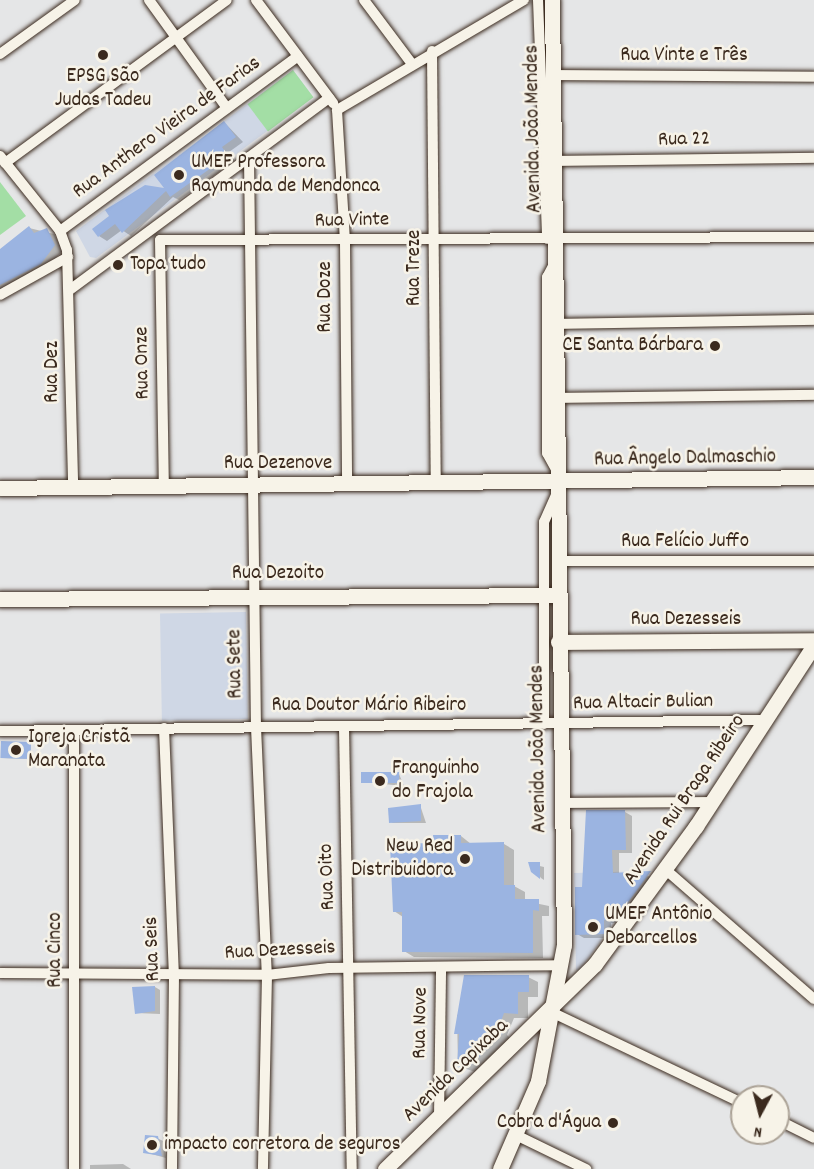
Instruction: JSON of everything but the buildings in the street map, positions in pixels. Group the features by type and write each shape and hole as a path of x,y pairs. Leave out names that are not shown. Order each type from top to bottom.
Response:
{"street":[{"path":"0,54 75,0"},
{"path":"149,0 226,108"},
{"path":"60,231 3,159 226,0"},
{"path":"256,0 337,110 432,51 524,0"},
{"name":"Avenida João Mendes","path":"538,0 552,239 558,257 555,398 557,561 551,595 551,724 560,803 562,965 553,1009"},
{"name":"Avenida João Mendes","path":"552,0 555,161 552,239"},
{"path":"368,2 412,64"},
{"name":"Rua Treze","path":"432,51 436,484"},
{"name":"Rua Anthero Vieira de Farias","path":"60,231 298,56"},
{"name":"Rua Vinte e Três","path":"554,75 814,77"},
{"path":"71,290 329,98"},
{"name":"Rua Doze","path":"337,110 345,242 347,484"},
{"name":"Rua Sete","path":"249,158 254,240 256,727 267,975 263,1169"},
{"name":"Rua 22","path":"555,161 814,158"},
{"path":"152,230 160,240"},
{"name":"Rua Dez","path":"60,231 68,257 71,290 73,486"},
{"name":"Rua Vinte","path":"160,240 345,242 435,239 814,237"},
{"name":"Rua Onze","path":"160,240 164,486"},
{"path":"0,295 68,257"},
{"name":"Avenida João Mendes","path":"551,724 558,642 544,522 556,482 547,453 547,288 558,257"},
{"path":"556,324 814,320"},
{"path":"555,398 814,395"},
{"name":"Rua Ângelo Dalmaschio","path":"556,482 814,477"},
{"name":"Rua Dezenove","path":"0,488 556,482"},
{"name":"Rua Felício Juffo","path":"557,561 814,561"},
{"name":"Rua Dezoito","path":"0,599 254,594 551,595"},
{"name":"Rua Dezesseis","path":"558,642 814,642"},
{"name":"Avenida Rui Braga Ribeiro","path":"500,1169 518,1136 553,1009 595,964 665,869 712,802 814,642"},
{"name":"Rua Altacir Bulian","path":"551,724 765,720"},
{"name":"Rua Doutor Mário Ribeiro","path":"0,731 551,724"},
{"name":"Rua Oito","path":"344,727 352,1169"},
{"name":"Rua Seis","path":"164,728 174,975 172,1169"},
{"name":"Rua Cinco","path":"74,730 74,1169"},
{"path":"560,803 712,802"},
{"path":"665,869 814,999"},
{"name":"Rua Dezesseis","path":"0,973 267,975 350,968 562,965"},
{"name":"Rua Nove","path":"439,1117 441,967"},
{"path":"553,1009 730,1097"},
{"name":"Avenida Capixaba","path":"385,1169 553,1009"},
{"path":"790,1126 814,1138"},
{"path":"518,1136 586,1169"}],"shaded area":[{"name":"UMEF Professora Raymunda de Mendonca","path":"293,70 313,97 96,258 90,257 76,231"},
{"path":"246,612 248,719 162,720 160,614"},
{"name":"UMEF Antônio Debarcellos","path":"651,871 579,971 576,970 574,873"}],"green space":[{"path":"293,70 313,97 268,131 247,104"},
{"path":"0,182 26,216 0,235"}],"place":[{"name":"EPSG São Judas Tadeu","path":"103,55"},
{"name":"UMEF Professora Raymunda de Mendonca","path":"179,175"},
{"name":"Topa tudo","path":"118,265"},
{"name":"CE Santa Bárbara","path":"715,346"},
{"name":"Igreja Cristã Maranata","path":"16,750"},
{"name":"Franguinho do Frajola","path":"380,781"},
{"name":"New Red Distribuidora","path":"465,859"},
{"name":"UMEF Antônio Debarcellos","path":"593,927"},
{"name":"Cobra d'Água","path":"613,1123"},
{"name":"impacto corretora de seguros","path":"152,1145"}]}
